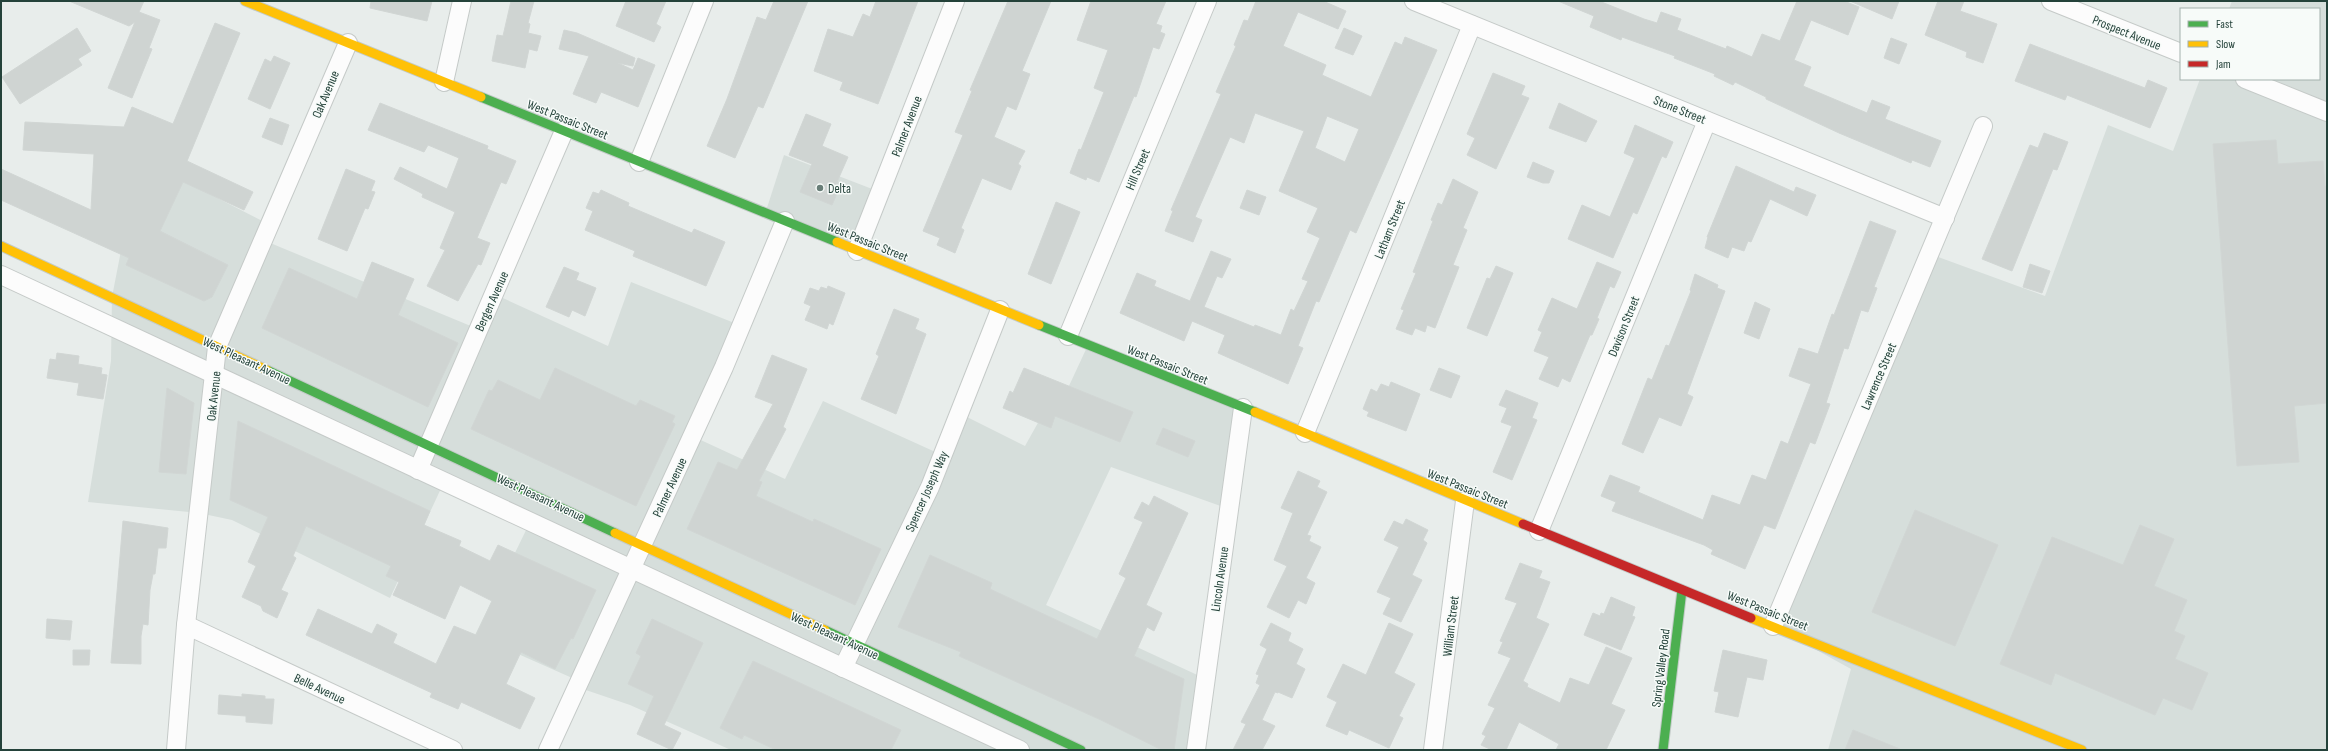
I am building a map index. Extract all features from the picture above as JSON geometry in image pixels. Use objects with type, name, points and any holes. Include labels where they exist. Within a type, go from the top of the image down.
[{"type":"main road","name":"West Passaic Street","points":[[245,1],[1000,310],[1068,336],[1305,433],[1465,501],[1682,590],[2082,750]]},
{"type":"main road","name":"West Pleasant Avenue","points":[[1,246],[429,444],[1081,750]]},
{"type":"main road","name":"Spring Valley Road","points":[[1663,750],[1682,590]]},
{"type":"street","points":[[444,82],[462,1]]},
{"type":"street","points":[[639,162],[704,1]]},
{"type":"street","name":"Palmer Avenue","points":[[857,251],[955,1]]},
{"type":"street","name":"Hill Street","points":[[1068,336],[1207,1]]},
{"type":"street","name":"Stone Street","points":[[1414,1],[1945,218]]},
{"type":"street","name":"Prospect Avenue","points":[[2051,1],[2180,54]]},
{"type":"street","name":"Latham Street","points":[[1305,433],[1472,25]]},
{"type":"street","name":"Oak Avenue","points":[[176,750],[186,625],[215,375],[217,346],[348,43]]},
{"type":"street","points":[[2247,80],[2327,112]]},
{"type":"street","name":"Davison Street","points":[[1539,531],[1707,120]]},
{"type":"street","name":"Lawrence Street","points":[[1773,626],[1983,126]]},
{"type":"street","name":"Bergen Avenue","points":[[418,470],[564,132]]},
{"type":"street","name":"Palmer Avenue","points":[[548,750],[724,368],[785,222]]},
{"type":"street","name":"West Pleasant Avenue","points":[[1,275],[1020,750]]},
{"type":"street","name":"Spencer Joseph Way","points":[[843,668],[930,487],[1000,310]]},
{"type":"street","name":"Lincoln Avenue","points":[[1196,750],[1243,408]]},
{"type":"street","name":"William Street","points":[[1433,750],[1465,501]]},
{"type":"street","name":"Belle Avenue","points":[[186,625],[453,750]]},
{"type":"shaded area","points":[[2232,1],[2327,1],[2327,750],[1828,750],[1851,669],[1773,626],[1930,254],[2045,296],[2108,125],[2173,151],[2200,80],[2320,80],[2320,8],[2229,8]]},
{"type":"shaded area","points":[[784,155],[880,192],[857,251],[765,214]]},
{"type":"shaded area","points":[[139,158],[270,225],[263,240],[478,329],[494,294],[608,346],[631,282],[742,326],[692,436],[785,479],[823,401],[942,455],[959,413],[1025,446],[1044,412],[1055,416],[1088,345],[1243,408],[1229,509],[1111,467],[1046,605],[1206,679],[1196,750],[731,750],[630,705],[577,687],[579,681],[475,635],[530,522],[444,482],[390,598],[232,520],[199,513],[88,502],[111,361],[112,297]]},
{"type":"building","points":[[69,1],[144,1],[139,12],[160,20],[149,48],[152,49],[132,98],[108,88],[135,22],[129,26]]},
{"type":"building","points":[[371,1],[432,1],[427,21],[370,8]]},
{"type":"building","points":[[511,1],[534,1],[528,23],[530,24],[528,33],[541,36],[537,51],[529,49],[525,68],[492,61],[497,35],[503,36]]},
{"type":"building","points":[[626,1],[666,1],[656,24],[661,27],[654,42],[616,26]]},
{"type":"building","points":[[774,1],[808,1],[763,108],[758,106],[735,158],[707,146],[727,99],[757,17],[766,20]]},
{"type":"building","points":[[876,1],[918,1],[878,104],[840,90],[843,82],[814,71],[828,29],[853,37],[863,14],[870,17]]},
{"type":"building","points":[[1008,1],[1051,1],[1022,71],[1030,74],[1016,110],[1007,106],[994,137],[1025,151],[1018,164],[1021,166],[1011,190],[982,178],[961,228],[964,230],[955,253],[937,245],[940,238],[923,231],[963,135],[955,132],[972,91],[970,90]]},
{"type":"building","points":[[1091,1],[1166,1],[1156,24],[1162,26],[1160,32],[1165,34],[1159,49],[1153,47],[1136,97],[1134,96],[1099,182],[1087,177],[1086,180],[1070,173],[1079,149],[1081,150],[1104,92],[1094,88],[1108,50],[1077,40]]},
{"type":"building","points":[[1256,1],[1323,1],[1346,11],[1338,29],[1298,12],[1283,46],[1326,65],[1322,75],[1371,97],[1395,42],[1402,45],[1405,37],[1437,50],[1356,233],[1350,230],[1319,302],[1316,301],[1298,346],[1303,348],[1288,384],[1218,353],[1225,335],[1192,321],[1184,341],[1120,313],[1137,273],[1156,281],[1154,286],[1190,301],[1211,251],[1231,259],[1222,278],[1217,276],[1204,307],[1254,327],[1255,325],[1281,335],[1291,309],[1294,311],[1308,281],[1302,279],[1320,238],[1307,232],[1318,208],[1279,191],[1304,131],[1255,113],[1244,143],[1230,137],[1195,217],[1202,220],[1193,242],[1165,231],[1173,211],[1171,210],[1221,94],[1216,92],[1236,46],[1234,45],[1244,20],[1248,21]],"holes":[[[1327,116],[1359,129],[1345,162],[1315,148]]]},
{"type":"building","points":[[1558,1],[1599,1],[1657,23],[1661,12],[1681,19],[1677,30],[1726,49],[1727,46],[1752,57],[1762,34],[1780,41],[1797,1],[1844,1],[1859,7],[1848,35],[1811,20],[1794,60],[1811,67],[1803,86],[1867,113],[1872,100],[1890,107],[1885,119],[1941,141],[1930,167],[1912,160],[1911,163],[1839,133],[1766,99],[1766,97],[1735,82],[1733,85],[1714,76],[1715,74],[1674,58],[1675,56],[1622,37],[1621,40],[1590,27],[1594,16]]},
{"type":"building","points":[[1850,1],[1899,1],[1892,19]]},
{"type":"building","points":[[1938,1],[1964,1],[1960,11],[1997,24],[1983,63],[1966,57],[1967,52],[1925,35]]},
{"type":"building","points":[[215,23],[240,33],[187,161],[253,192],[244,210],[183,182],[160,231],[228,265],[212,297],[204,301],[126,265],[129,258],[1,200],[1,169],[91,210],[94,154],[23,150],[25,122],[124,127],[132,107],[173,124]]},
{"type":"building","points":[[77,28],[91,51],[78,59],[82,65],[20,104],[2,77]]},
{"type":"building","points":[[1344,28],[1362,36],[1353,55],[1335,48]]},
{"type":"building","points":[[564,30],[577,33],[635,58],[633,66],[618,63],[633,70],[638,58],[655,65],[638,107],[601,92],[596,103],[573,94],[589,56],[559,49]]},
{"type":"building","points":[[1891,38],[1907,44],[1899,64],[1884,58]]},
{"type":"building","points":[[2030,44],[2145,88],[2148,80],[2167,88],[2150,128],[2067,95],[2065,100],[2015,81]]},
{"type":"building","points":[[274,56],[290,63],[270,109],[248,99],[265,59],[271,62]]},
{"type":"building","points":[[1493,73],[1525,86],[1521,95],[1529,98],[1496,169],[1467,155],[1475,138],[1467,134]]},
{"type":"building","points":[[380,103],[488,146],[487,149],[516,161],[506,184],[501,182],[477,238],[490,243],[481,265],[478,264],[458,301],[427,286],[445,250],[440,248],[455,212],[422,197],[423,194],[394,179],[400,167],[447,189],[459,158],[428,145],[424,152],[368,130]]},
{"type":"building","points":[[1559,103],[1597,121],[1586,142],[1549,128]]},
{"type":"building","points":[[806,114],[831,124],[822,146],[848,157],[837,182],[841,184],[832,205],[800,192],[812,164],[789,155]]},
{"type":"building","points":[[270,118],[289,125],[282,145],[262,137]]},
{"type":"building","points":[[1635,125],[1673,142],[1666,158],[1662,156],[1637,214],[1633,212],[1613,258],[1568,239],[1582,205],[1610,217],[1635,158],[1624,153]]},
{"type":"building","points":[[2044,133],[2068,142],[2057,170],[2053,169],[2012,271],[1982,259],[2030,145],[2038,148]]},
{"type":"building","points":[[2276,140],[2278,164],[2323,161],[2325,186],[2327,186],[2327,403],[2294,406],[2299,462],[2237,466],[2213,144]]},
{"type":"building","points":[[1533,162],[1554,171],[1549,183],[1543,183],[1527,177]]},
{"type":"building","points":[[1736,166],[1794,192],[1796,187],[1816,195],[1807,216],[1770,199],[1751,242],[1748,241],[1744,251],[1732,247],[1728,258],[1705,248],[1707,237]]},
{"type":"building","points":[[346,169],[375,181],[371,191],[375,192],[368,209],[365,208],[347,251],[318,239]]},
{"type":"building","points":[[1453,179],[1478,192],[1463,228],[1467,230],[1453,265],[1459,267],[1435,328],[1427,325],[1425,332],[1415,328],[1412,335],[1396,329],[1404,310],[1401,309],[1416,273],[1413,272],[1433,221],[1431,220],[1438,203],[1442,205]]},
{"type":"building","points":[[601,190],[629,203],[628,206],[692,233],[694,229],[725,242],[706,286],[633,256],[635,251],[585,230],[593,211],[586,208],[593,192],[599,194]]},
{"type":"building","points":[[1247,190],[1266,197],[1259,215],[1240,208]]},
{"type":"building","points":[[1056,202],[1080,212],[1051,284],[1028,274]]},
{"type":"building","points":[[1870,221],[1896,231],[1874,287],[1877,288],[1868,312],[1861,310],[1848,349],[1844,348],[1826,403],[1830,404],[1815,444],[1810,442],[1775,529],[1764,525],[1745,569],[1711,554],[1713,550],[1704,545],[1612,511],[1616,502],[1601,496],[1610,475],[1640,487],[1638,492],[1703,520],[1712,495],[1740,505],[1752,475],[1766,480],[1781,441],[1788,444],[1811,384],[1789,376],[1799,348],[1818,354],[1832,314],[1834,315]]},
{"type":"building","points":[[372,262],[414,279],[398,315],[458,343],[428,407],[262,328],[289,268],[357,299]]},
{"type":"building","points":[[1597,262],[1621,272],[1614,288],[1610,286],[1597,318],[1599,319],[1592,335],[1590,335],[1570,382],[1562,378],[1558,387],[1539,379],[1549,357],[1534,351],[1542,332],[1538,330],[1552,298],[1577,309]]},
{"type":"building","points":[[2030,264],[2050,271],[2042,293],[2023,287]]},
{"type":"building","points":[[1496,266],[1513,273],[1487,336],[1467,328],[1487,278],[1490,279]]},
{"type":"building","points":[[564,267],[579,273],[576,280],[596,288],[585,316],[572,310],[569,317],[546,307]]},
{"type":"building","points":[[1695,274],[1718,285],[1717,288],[1725,291],[1687,394],[1693,397],[1681,426],[1659,417],[1643,453],[1622,444],[1648,378],[1652,380],[1666,345],[1669,346],[1691,291],[1690,290]]},
{"type":"building","points":[[828,286],[845,293],[833,325],[829,323],[827,329],[805,320],[811,306],[804,303],[810,288],[819,291],[821,287],[827,289]]},
{"type":"building","points":[[1755,302],[1770,309],[1759,339],[1744,333]]},
{"type":"building","points":[[894,309],[919,319],[915,329],[926,334],[896,414],[861,399],[879,356],[876,354]]},
{"type":"building","points":[[57,353],[79,356],[78,364],[102,368],[101,374],[107,375],[103,399],[77,395],[79,383],[47,378],[50,359],[56,360]]},
{"type":"building","points":[[772,355],[807,369],[783,427],[786,429],[759,481],[762,482],[756,496],[813,522],[814,519],[881,549],[855,605],[687,529],[718,462],[737,470],[773,404],[755,397]]},
{"type":"building","points":[[555,368],[636,406],[640,400],[675,416],[672,422],[675,424],[636,506],[471,429],[489,390],[492,391],[498,380],[540,400]]},
{"type":"building","points":[[1024,368],[1133,412],[1120,442],[1055,416],[1051,428],[1003,408],[1010,391],[1013,393]]},
{"type":"building","points":[[1439,368],[1460,376],[1451,398],[1430,390]]},
{"type":"building","points":[[1391,382],[1420,394],[1406,431],[1367,416],[1369,412],[1363,409],[1371,389],[1377,392],[1381,384],[1389,387]]},
{"type":"building","points":[[167,388],[194,403],[186,474],[159,472]]},
{"type":"building","points":[[1506,390],[1538,403],[1532,418],[1537,420],[1512,480],[1493,472],[1512,426],[1501,422],[1507,408],[1499,405]]},
{"type":"building","points":[[238,421],[430,511],[424,525],[461,541],[459,546],[490,561],[498,545],[596,590],[573,639],[571,638],[555,669],[521,652],[506,684],[535,698],[520,729],[461,702],[458,709],[430,697],[432,693],[306,635],[318,609],[372,634],[377,624],[397,634],[393,643],[436,664],[454,626],[476,635],[492,601],[460,585],[445,619],[393,595],[399,582],[386,576],[391,566],[306,526],[293,556],[296,558],[281,590],[288,593],[277,618],[263,611],[261,606],[242,597],[256,566],[248,562],[268,517],[230,500]]},
{"type":"building","points":[[1163,428],[1195,441],[1188,457],[1156,444]]},
{"type":"building","points":[[1298,471],[1320,481],[1317,487],[1327,492],[1307,535],[1311,536],[1309,541],[1321,547],[1306,578],[1315,583],[1306,604],[1298,600],[1289,618],[1267,607],[1287,566],[1274,560],[1293,513],[1281,508]]},
{"type":"building","points":[[1154,496],[1188,513],[1146,605],[1162,613],[1154,631],[1147,627],[1134,656],[1184,679],[1174,750],[1162,750],[1101,720],[959,656],[961,652],[898,627],[930,555],[992,583],[990,589],[1097,639],[1126,578],[1119,574],[1143,522],[1134,518],[1142,502],[1149,506]]},
{"type":"building","points":[[1915,510],[1998,545],[1955,646],[1872,612]]},
{"type":"building","points":[[1406,519],[1428,530],[1423,540],[1427,543],[1412,575],[1422,580],[1401,622],[1383,614],[1391,598],[1377,592],[1399,547],[1384,540],[1394,521],[1403,525]]},
{"type":"building","points":[[123,521],[168,528],[166,548],[158,548],[155,574],[153,574],[150,590],[148,625],[143,624],[141,636],[141,664],[111,663]]},
{"type":"building","points":[[2140,525],[2174,539],[2154,586],[2187,600],[2174,631],[2185,636],[2175,659],[2208,673],[2192,710],[2163,698],[2155,715],[2055,673],[2051,685],[2000,664],[2052,537],[2123,565]]},
{"type":"building","points":[[1520,563],[1542,571],[1539,578],[1550,582],[1536,618],[1549,624],[1523,681],[1528,684],[1527,687],[1560,703],[1570,678],[1589,685],[1606,647],[1632,658],[1611,704],[1625,710],[1606,750],[1556,750],[1559,744],[1519,722],[1506,750],[1492,750],[1481,745],[1486,736],[1482,734],[1495,708],[1488,705],[1511,658],[1498,653],[1503,642],[1500,641],[1517,603],[1505,599]]},
{"type":"building","points":[[1611,597],[1635,607],[1632,616],[1635,617],[1621,650],[1584,635],[1593,613],[1600,616],[1601,613],[1604,614]]},
{"type":"building","points":[[47,619],[72,621],[70,640],[46,638]]},
{"type":"building","points":[[652,619],[703,643],[664,725],[681,733],[672,750],[637,734],[654,696],[628,684],[641,656],[636,653]]},
{"type":"building","points":[[1271,623],[1291,633],[1288,641],[1303,649],[1296,664],[1305,669],[1292,698],[1275,692],[1262,720],[1275,726],[1262,750],[1233,750],[1246,724],[1241,722],[1260,685],[1256,683],[1259,675],[1256,674],[1267,649],[1260,645]]},
{"type":"building","points":[[1389,623],[1413,634],[1394,673],[1415,684],[1399,716],[1403,718],[1389,748],[1349,730],[1347,735],[1326,726],[1337,702],[1327,697],[1343,664],[1366,675]]},
{"type":"building","points":[[73,650],[90,650],[89,665],[73,665]]},
{"type":"building","points":[[1723,650],[1767,660],[1763,680],[1747,677],[1738,717],[1715,712],[1719,692],[1714,691]]},
{"type":"building","points":[[753,661],[901,730],[891,750],[776,750],[744,735],[742,739],[720,728]]},
{"type":"building","points":[[242,694],[265,696],[265,699],[274,699],[272,724],[246,722],[246,716],[218,714],[219,695],[242,697]]},
{"type":"building","points":[[1853,730],[1900,749],[1900,750],[1845,750]]},
{"type":"traffic: fast","points":[[481,97],[837,242]]},
{"type":"traffic: fast","points":[[1039,325],[1255,412]]},
{"type":"traffic: fast","points":[[267,370],[615,533]]},
{"type":"traffic: fast","points":[[1663,750],[1682,590]]},
{"type":"traffic: fast","points":[[825,630],[1081,750]]},
{"type":"traffic: slow","points":[[245,1],[481,97]]},
{"type":"traffic: slow","points":[[837,242],[1039,325]]},
{"type":"traffic: slow","points":[[1,246],[267,370]]},
{"type":"traffic: slow","points":[[1255,412],[1523,524]]},
{"type":"traffic: slow","points":[[615,533],[825,630]]},
{"type":"traffic: slow","points":[[1751,618],[2082,750]]},
{"type":"traffic: jam","points":[[1523,524],[1751,618]]},
{"type":"place","name":"Delta","points":[[820,188]]}]
